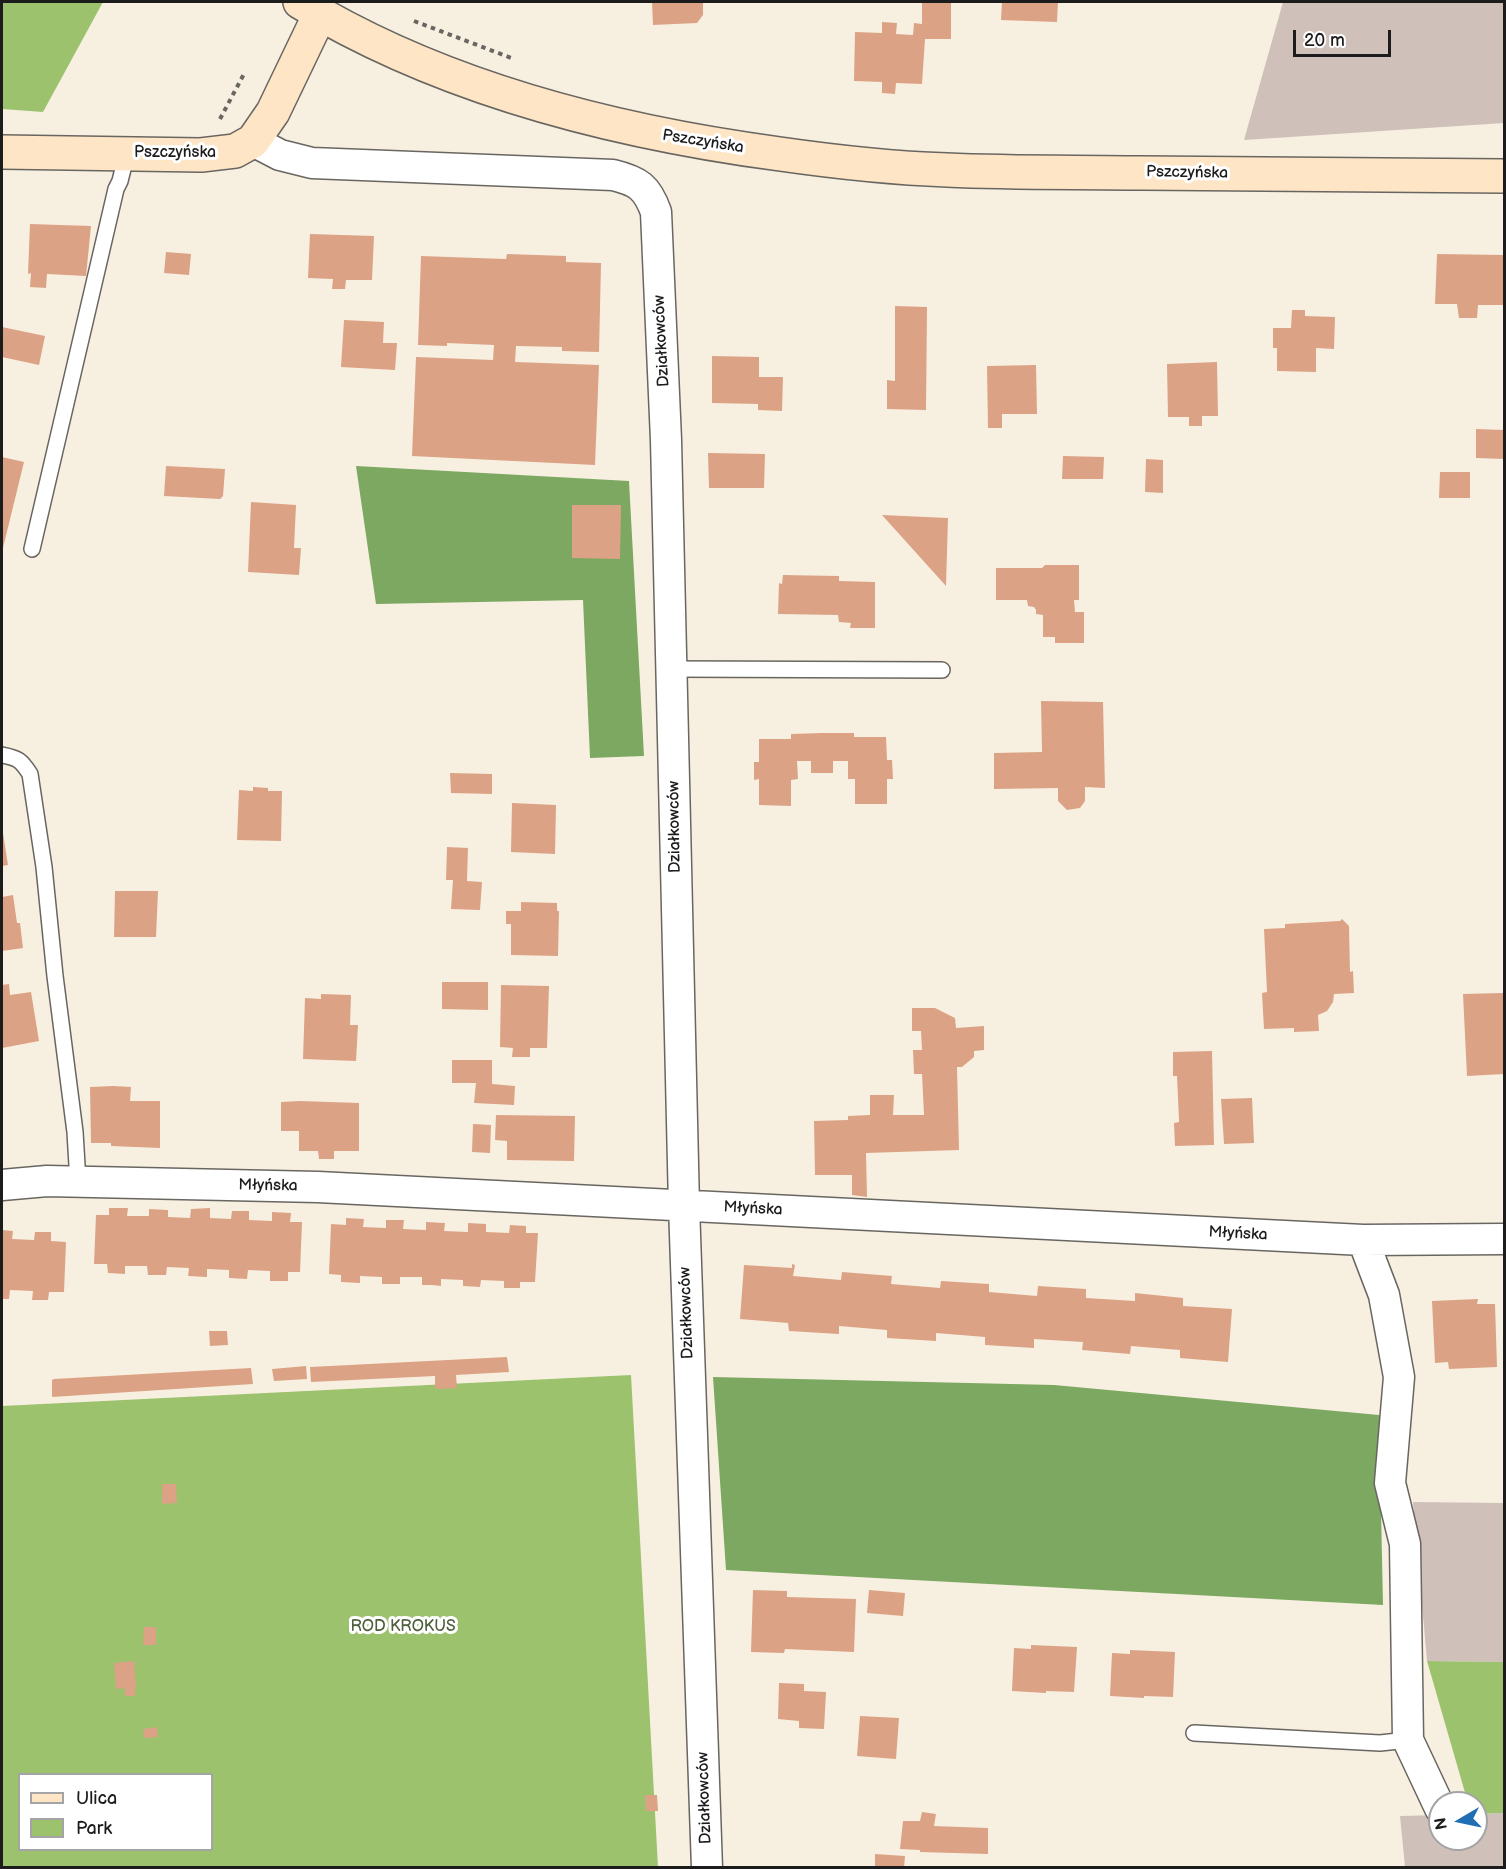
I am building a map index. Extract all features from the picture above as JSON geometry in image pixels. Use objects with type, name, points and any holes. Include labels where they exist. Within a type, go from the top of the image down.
[{"type":"main road","name":"Pszczyńska","points":[[2,152],[201,156],[235,151],[253,141],[273,112],[310,8],[400,53],[470,81],[540,105],[622,128],[680,140],[770,153],[846,163],[947,170],[1504,176]]},
{"type":"street","name":"Działkowców","points":[[253,141],[280,155],[312,163],[613,175],[630,179],[643,187],[656,212],[666,440],[684,1206],[707,1868]]},
{"type":"street","name":"Młyńska","points":[[2,1185],[47,1181],[318,1187],[1363,1240],[1504,1239]]},
{"type":"street","points":[[1363,1240],[1384,1295],[1399,1377],[1390,1483],[1405,1544],[1408,1740],[1432,1791]]},
{"type":"lane","points":[[32,549],[116,189],[127,153]]},
{"type":"lane","points":[[672,669],[942,670]]},
{"type":"lane","points":[[2,755],[16,758],[24,764],[30,774],[44,867],[75,1132],[78,1182]]},
{"type":"lane","points":[[1194,1733],[1380,1743],[1408,1740]]},
{"type":"path","points":[[408,18],[516,59]]},
{"type":"shaded area","points":[[1283,2],[1504,2],[1504,123],[1244,140]]},
{"type":"shaded area","points":[[1413,1502],[1504,1503],[1504,1662],[1427,1661]]},
{"type":"shaded area","points":[[1504,1813],[1504,1867],[1405,1867],[1400,1816],[1428,1815],[1428,1851],[1488,1851],[1488,1814]]},
{"type":"green space","points":[[2,2],[103,2],[43,112],[2,109]]},
{"type":"green space","points":[[356,466],[629,481],[644,756],[590,758],[583,600],[376,604]]},
{"type":"green space","name":"ROD KROKUS","points":[[631,1375],[658,1867],[2,1868],[2,1406]]},
{"type":"green space","points":[[713,1377],[1054,1385],[1379,1415],[1383,1605],[726,1570]]},
{"type":"green space","points":[[1427,1661],[1504,1662],[1504,1813],[1488,1814],[1488,1791],[1465,1791]]},
{"type":"building","points":[[652,2],[703,2],[703,15],[697,23],[653,25]]},
{"type":"building","points":[[922,2],[951,2],[951,39],[925,39],[922,84],[896,83],[895,94],[882,93],[882,82],[854,81],[855,32],[882,33],[882,22],[897,23],[896,34],[913,35],[914,23],[922,24]]},
{"type":"building","points":[[1002,2],[1058,2],[1057,22],[1001,20]]},
{"type":"building","points":[[30,224],[91,226],[86,276],[47,274],[46,288],[30,287],[31,273],[28,274]]},
{"type":"building","points":[[310,234],[374,236],[372,280],[346,280],[345,289],[332,289],[333,279],[308,278]]},
{"type":"building","points":[[166,252],[191,254],[189,275],[164,273]]},
{"type":"building","points":[[507,254],[566,256],[566,262],[601,263],[599,352],[562,351],[562,347],[516,346],[515,362],[599,365],[595,465],[412,456],[416,357],[493,360],[494,345],[447,343],[447,346],[418,345],[421,256],[506,259]]},
{"type":"building","points":[[1437,254],[1504,255],[1504,305],[1478,305],[1477,318],[1459,318],[1457,304],[1435,304]]},
{"type":"building","points":[[895,306],[927,307],[926,410],[887,409],[887,380],[895,381]]},
{"type":"building","points":[[1292,310],[1305,310],[1305,316],[1335,317],[1334,349],[1316,348],[1316,372],[1277,371],[1277,348],[1273,348],[1273,328],[1291,328]]},
{"type":"building","points":[[344,320],[384,322],[383,343],[397,343],[395,370],[341,367]]},
{"type":"building","points":[[2,327],[45,336],[39,365],[2,357]]},
{"type":"building","points":[[712,356],[759,357],[759,377],[783,377],[782,411],[758,410],[758,404],[712,403]]},
{"type":"building","points":[[1217,362],[1218,416],[1202,416],[1202,426],[1189,426],[1189,417],[1168,417],[1167,364]]},
{"type":"building","points":[[1036,365],[1037,414],[1002,414],[1002,428],[988,428],[987,366]]},
{"type":"building","points":[[1476,429],[1504,430],[1504,459],[1476,458]]},
{"type":"building","points":[[708,453],[765,454],[764,488],[709,488]]},
{"type":"building","points":[[1063,456],[1104,457],[1103,479],[1062,479]]},
{"type":"building","points":[[2,457],[24,462],[2,552]]},
{"type":"building","points":[[1146,459],[1163,460],[1163,493],[1145,492]]},
{"type":"building","points":[[166,466],[225,469],[223,496],[220,499],[164,496]]},
{"type":"building","points":[[1440,472],[1470,472],[1470,498],[1439,498]]},
{"type":"building","points":[[251,502],[296,505],[294,548],[301,548],[299,575],[248,572]]},
{"type":"building","points":[[572,505],[621,505],[620,559],[572,558]]},
{"type":"building","points":[[882,515],[948,518],[946,586]]},
{"type":"building","points":[[1045,565],[1079,565],[1079,600],[1074,600],[1075,612],[1084,612],[1084,643],[1055,643],[1055,637],[1043,637],[1043,615],[1036,614],[1034,607],[1028,606],[1027,600],[996,600],[996,568],[1042,568]]},
{"type":"building","points":[[783,575],[839,576],[839,581],[875,582],[875,628],[850,628],[851,623],[839,622],[838,615],[778,614],[779,583],[782,584]]},
{"type":"building","points":[[1041,701],[1103,702],[1105,788],[1085,787],[1085,801],[1080,808],[1067,810],[1058,801],[1058,788],[994,789],[994,753],[1042,752]]},
{"type":"building","points":[[854,733],[854,737],[886,737],[887,760],[892,760],[893,779],[887,779],[887,804],[855,804],[855,779],[848,779],[848,761],[833,761],[833,773],[811,773],[811,761],[797,761],[798,779],[791,780],[791,806],[759,805],[759,779],[754,780],[754,762],[759,762],[759,739],[791,739],[791,734]]},
{"type":"building","points":[[450,773],[492,774],[492,794],[451,793]]},
{"type":"building","points":[[253,787],[268,788],[268,791],[282,791],[281,841],[237,840],[239,790],[253,791]]},
{"type":"building","points":[[512,803],[556,805],[555,854],[511,852]]},
{"type":"building","points":[[2,833],[8,865],[2,866]]},
{"type":"building","points":[[447,847],[468,848],[467,881],[482,882],[480,910],[451,909],[453,880],[446,880]]},
{"type":"building","points":[[115,891],[158,891],[156,937],[114,937]]},
{"type":"building","points":[[13,895],[23,948],[2,951],[2,897]]},
{"type":"building","points":[[521,902],[557,903],[557,911],[559,911],[558,956],[511,955],[511,924],[506,924],[506,911],[521,911]]},
{"type":"building","points":[[1342,919],[1349,926],[1350,972],[1353,971],[1354,993],[1334,994],[1333,1002],[1327,1011],[1318,1015],[1319,1031],[1294,1032],[1294,1028],[1264,1029],[1262,993],[1267,992],[1264,929],[1285,928],[1285,924],[1340,921]]},
{"type":"building","points":[[442,982],[488,982],[488,1010],[442,1009]]},
{"type":"building","points":[[9,984],[10,995],[31,992],[39,1041],[2,1048],[2,985]]},
{"type":"building","points":[[501,985],[549,986],[547,1048],[530,1048],[530,1057],[512,1057],[513,1048],[500,1047]]},
{"type":"building","points":[[1504,993],[1504,1074],[1467,1076],[1463,994]]},
{"type":"building","points":[[321,994],[351,995],[350,1025],[358,1025],[356,1061],[303,1059],[305,998],[321,999]]},
{"type":"building","points":[[912,1008],[935,1008],[955,1018],[956,1028],[984,1026],[984,1050],[974,1051],[974,1057],[962,1067],[957,1067],[959,1150],[866,1153],[867,1197],[852,1195],[852,1175],[815,1175],[814,1121],[848,1120],[848,1116],[870,1115],[870,1095],[894,1095],[893,1115],[924,1115],[922,1074],[914,1074],[913,1050],[922,1050],[921,1031],[912,1031]]},
{"type":"building","points":[[1212,1051],[1214,1145],[1175,1146],[1174,1123],[1179,1120],[1177,1076],[1173,1076],[1173,1052]]},
{"type":"building","points":[[452,1060],[492,1060],[492,1084],[515,1086],[514,1105],[474,1103],[476,1083],[452,1083]]},
{"type":"building","points":[[90,1087],[131,1087],[130,1101],[160,1101],[160,1148],[91,1143]]},
{"type":"building","points":[[1252,1098],[1254,1143],[1224,1144],[1221,1099]]},
{"type":"building","points":[[281,1102],[359,1103],[359,1151],[334,1151],[334,1159],[319,1159],[318,1151],[299,1151],[299,1131],[281,1131]]},
{"type":"building","points":[[496,1115],[575,1116],[574,1161],[507,1160],[507,1141],[495,1140]]},
{"type":"building","points":[[473,1124],[491,1125],[490,1153],[472,1152]]},
{"type":"building","points":[[109,1208],[128,1208],[127,1216],[149,1216],[149,1209],[168,1210],[168,1217],[190,1218],[191,1209],[210,1208],[210,1218],[231,1219],[232,1211],[249,1211],[249,1220],[272,1221],[272,1212],[291,1213],[290,1222],[302,1222],[300,1272],[288,1272],[288,1281],[270,1281],[270,1271],[248,1270],[247,1279],[229,1278],[229,1270],[207,1269],[207,1277],[188,1276],[189,1268],[167,1267],[166,1275],[148,1275],[147,1266],[125,1266],[125,1274],[108,1273],[107,1264],[94,1264],[96,1215],[109,1215]]},
{"type":"building","points":[[346,1218],[364,1219],[363,1227],[386,1228],[386,1220],[404,1220],[403,1229],[426,1230],[426,1222],[445,1223],[444,1231],[468,1232],[468,1223],[486,1224],[486,1232],[509,1233],[510,1225],[526,1226],[526,1233],[538,1233],[535,1282],[520,1282],[520,1288],[504,1288],[504,1281],[481,1280],[480,1287],[463,1286],[463,1280],[441,1279],[441,1286],[422,1285],[422,1277],[400,1277],[400,1284],[382,1284],[382,1277],[360,1276],[360,1283],[341,1282],[341,1275],[329,1274],[331,1224],[346,1225]]},
{"type":"building","points":[[2,1230],[13,1231],[12,1239],[34,1240],[35,1232],[51,1232],[51,1241],[66,1242],[64,1292],[49,1292],[48,1300],[32,1300],[33,1291],[10,1290],[9,1299],[2,1299]]},
{"type":"building","points":[[792,1264],[795,1265],[793,1276],[841,1280],[842,1272],[892,1276],[891,1284],[940,1288],[941,1281],[989,1284],[989,1292],[1037,1296],[1038,1286],[1086,1289],[1086,1298],[1135,1301],[1135,1293],[1183,1298],[1183,1306],[1232,1309],[1228,1362],[1180,1358],[1180,1350],[1131,1346],[1130,1354],[1082,1350],[1083,1342],[1034,1339],[1034,1348],[985,1345],[985,1337],[936,1333],[936,1341],[887,1338],[887,1330],[839,1326],[839,1334],[789,1331],[788,1323],[740,1319],[744,1265],[792,1268]]},
{"type":"building","points":[[1478,1299],[1477,1304],[1495,1304],[1497,1367],[1449,1369],[1448,1362],[1435,1363],[1432,1301]]},
{"type":"building","points":[[209,1331],[227,1331],[228,1345],[210,1346]]},
{"type":"building","points":[[507,1357],[509,1372],[456,1375],[457,1388],[435,1389],[435,1376],[311,1382],[310,1367]]},
{"type":"building","points":[[306,1366],[307,1379],[274,1381],[272,1369]]},
{"type":"building","points":[[251,1368],[253,1384],[52,1397],[52,1380],[54,1379]]},
{"type":"building","points":[[162,1484],[176,1484],[177,1503],[162,1504]]},
{"type":"building","points":[[753,1590],[787,1591],[787,1597],[856,1599],[854,1652],[785,1649],[784,1653],[751,1652]]},
{"type":"building","points":[[869,1590],[905,1593],[903,1616],[867,1613]]},
{"type":"building","points":[[144,1627],[156,1627],[156,1645],[143,1645]]},
{"type":"building","points":[[1031,1645],[1077,1647],[1074,1692],[1012,1691],[1014,1648],[1031,1649]]},
{"type":"building","points":[[1130,1650],[1175,1652],[1173,1697],[1110,1696],[1112,1653],[1130,1654]]},
{"type":"building","points":[[134,1661],[135,1696],[125,1696],[125,1688],[116,1689],[114,1663]]},
{"type":"building","points":[[779,1683],[804,1684],[804,1691],[826,1692],[824,1729],[799,1728],[799,1721],[778,1719]]},
{"type":"building","points":[[860,1716],[899,1718],[896,1759],[857,1756]]},
{"type":"building","points":[[157,1727],[158,1737],[144,1738],[143,1729]]},
{"type":"building","points":[[645,1795],[657,1795],[658,1811],[646,1811]]},
{"type":"building","points":[[922,1812],[936,1814],[934,1826],[988,1828],[988,1854],[920,1852],[920,1850],[900,1849],[903,1821],[920,1821]]},
{"type":"building","points":[[875,1854],[905,1856],[904,1868],[875,1868]]}]
